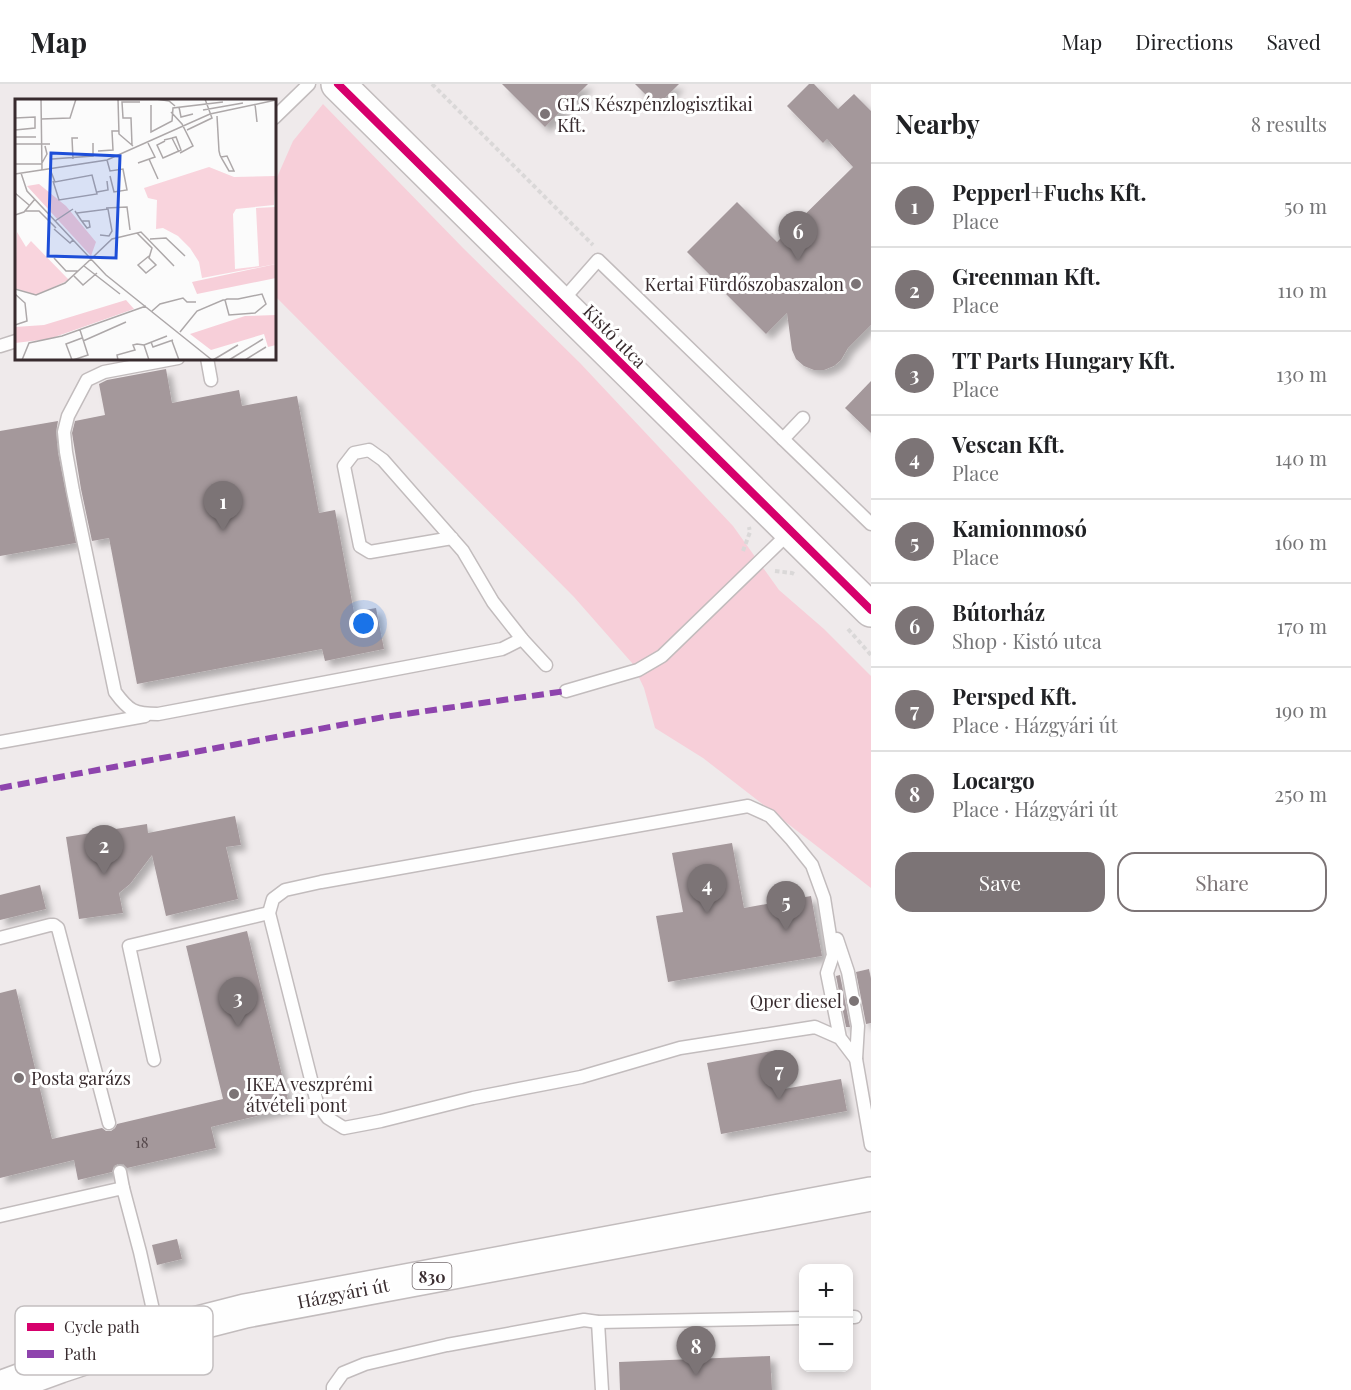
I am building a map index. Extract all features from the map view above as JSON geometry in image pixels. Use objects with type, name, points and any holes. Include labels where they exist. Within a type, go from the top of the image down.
[{"type":"main road","name":"Kistó utca","points":[[338,84],[871,610]]},
{"type":"main road","name":"Házgyári út","points":[[213,1319],[245,1311],[871,1194]]},
{"type":"main road","name":"Házgyári út","points":[[0,1388],[35,1375]]},
{"type":"lane","points":[[276,116],[309,84]]},
{"type":"lane","points":[[560,303],[598,260],[871,525]]},
{"type":"lane","points":[[0,346],[15,340]]},
{"type":"lane","points":[[158,714],[140,714],[124,706],[114,692],[71,482],[64,432],[68,416],[87,380],[104,372],[167,360]]},
{"type":"lane","points":[[207,360],[211,380]]},
{"type":"lane","points":[[783,439],[803,418]]},
{"type":"lane","points":[[452,538],[370,552],[360,546],[344,466],[354,453],[369,450],[382,460],[452,538],[463,551],[493,602],[546,665]]},
{"type":"lane","points":[[566,691],[638,670],[662,656],[791,531]]},
{"type":"lane","points":[[0,742],[502,649],[522,639]]},
{"type":"lane","points":[[840,1038],[815,1027],[680,1048],[581,1077],[473,1098],[344,1128],[328,1119],[317,1103],[269,913],[273,899],[285,890],[748,806],[770,816],[792,840],[812,865],[824,898],[848,972],[858,1026],[856,1059],[871,1145]]},
{"type":"lane","points":[[824,898],[833,955],[827,973],[840,1038],[856,1059]]},
{"type":"lane","points":[[154,1060],[129,946],[269,913]]},
{"type":"lane","points":[[0,938],[50,925],[58,928],[109,1123]]},
{"type":"lane","points":[[120,1172],[153,1306]]},
{"type":"lane","points":[[0,1216],[123,1188]]},
{"type":"lane","points":[[333,1390],[343,1374],[366,1364],[470,1341],[584,1320],[598,1322],[799,1318]]},
{"type":"lane","points":[[598,1322],[602,1390]]},
{"type":"path","points":[[432,84],[597,249],[598,260]]},
{"type":"path","points":[[744,550],[739,555],[764,578],[777,570],[792,573],[800,581]]},
{"type":"path","points":[[841,621],[871,655]]},
{"type":"shaded area","points":[[0,84],[871,84],[871,1390],[0,1390]]},
{"type":"shaded area","points":[[323,104],[463,248],[580,363],[733,526],[779,590],[824,629],[871,676],[871,888],[703,758],[655,728],[644,688],[632,663],[574,597],[276,297],[276,180],[293,141]]},
{"type":"building","name":"GLS Készpénzlogisztikai Kft.","points":[[502,84],[588,84],[545,127]]},
{"type":"building","points":[[635,84],[679,84],[657,106]]},
{"type":"building","points":[[809,84],[814,84],[838,109],[854,94],[871,111],[871,325],[848,348],[841,360],[824,370],[814,370],[804,366],[796,359],[792,350],[787,313],[766,334],[687,252],[737,202],[777,242],[853,167],[827,139],[823,143],[787,106]]},
{"type":"building","points":[[166,369],[172,403],[239,390],[242,406],[297,396],[319,513],[335,510],[354,612],[376,608],[384,649],[325,661],[322,649],[137,684],[109,538],[92,541],[72,433],[75,421],[105,415],[99,384],[107,380]]},
{"type":"building","points":[[871,381],[871,433],[845,408]]},
{"type":"building","points":[[58,421],[56,432],[58,453],[76,543],[0,556],[0,431]]},
{"type":"building","points":[[235,816],[241,845],[226,847],[238,899],[166,916],[152,855],[130,884],[119,893],[123,913],[79,919],[66,837],[147,824],[148,833]]},
{"type":"building","points":[[732,843],[744,908],[811,896],[822,956],[668,982],[656,916],[683,912],[672,853]]},
{"type":"building","points":[[40,885],[46,909],[0,920],[0,895]]},
{"type":"building","points":[[247,931],[290,1108],[211,1127],[216,1148],[127,1168],[123,1164],[118,1164],[114,1166],[112,1172],[78,1180],[74,1160],[0,1178],[0,993],[16,989],[52,1139],[102,1128],[111,1131],[117,1124],[223,1099],[186,946]]},
{"type":"building","points":[[869,969],[871,1023],[866,1024],[856,972]]},
{"type":"building","points":[[840,975],[850,1027],[846,1027],[836,976]]},
{"type":"building","points":[[777,1050],[784,1089],[841,1079],[847,1111],[721,1134],[707,1063]]},
{"type":"building","points":[[177,1239],[182,1259],[157,1265],[152,1245]]},
{"type":"building","points":[[770,1356],[772,1390],[620,1390],[619,1362]]},
{"type":"marked path","points":[[0,788],[384,717],[566,691]]},
{"type":"cycle path","points":[[338,84],[871,610]]},
{"type":"place","name":"GLS Készpénzlogisztikai Kft.","points":[[545,114]]},
{"type":"place","name":"Bútorház","points":[[798,261]]},
{"type":"place","name":"Kertai Fürdőszobaszalon","points":[[856,284]]},
{"type":"place","name":"Pepperl+Fuchs Kft.","points":[[223,531]]},
{"type":"place","name":"Greenman Kft.","points":[[104,875]]},
{"type":"place","name":"Vescan Kft.","points":[[707,914]]},
{"type":"place","name":"Kamionmosó","points":[[786,931]]},
{"type":"place","name":"Qper diesel","points":[[854,1001]]},
{"type":"place","name":"TT Parts Hungary Kft.","points":[[238,1027]]},
{"type":"place","name":"Posta garázs","points":[[19,1078]]},
{"type":"place","name":"IKEA veszprémi átvételi pont","points":[[234,1094]]},
{"type":"place","name":"Persped Kft.","points":[[779,1100]]},
{"type":"place","name":"Locargo","points":[[696,1376]]}]
